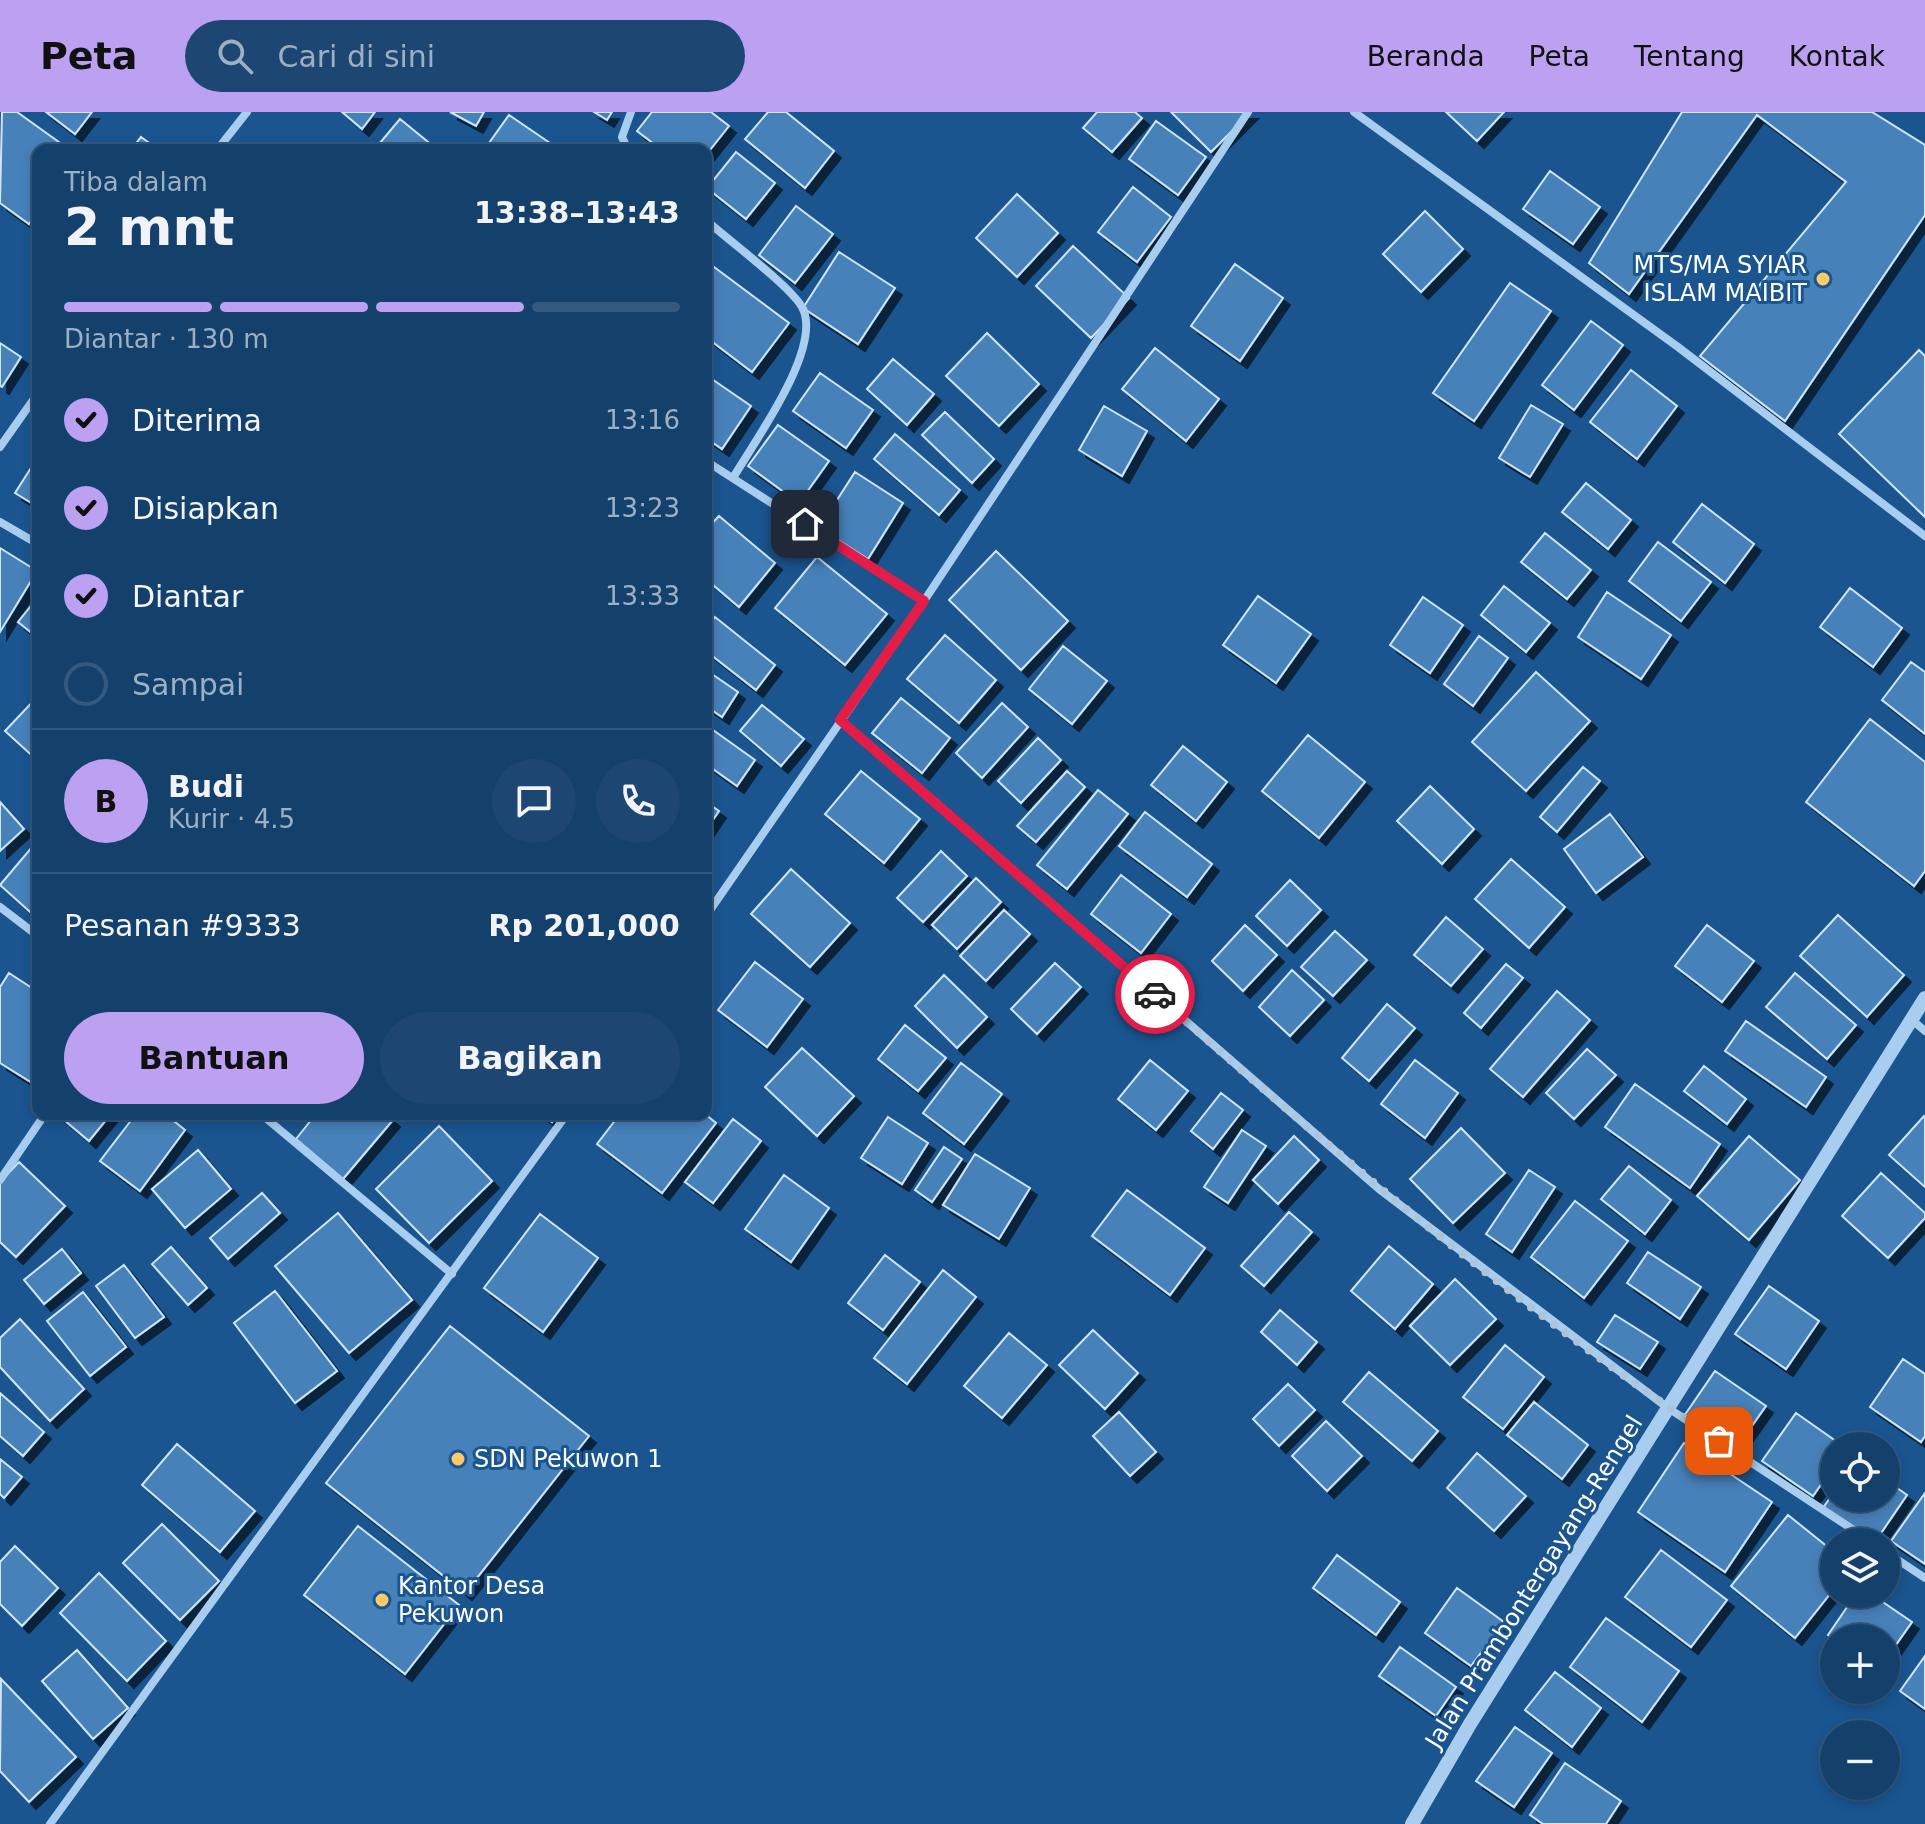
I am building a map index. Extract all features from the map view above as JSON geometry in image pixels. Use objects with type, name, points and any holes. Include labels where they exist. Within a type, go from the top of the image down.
[{"type":"street","points":[[222,144],[247,112]]},
{"type":"street","points":[[625,144],[622,137],[631,112]]},
{"type":"street","points":[[712,907],[924,601],[1248,112]]},
{"type":"street","points":[[1354,112],[1678,347],[1925,536]]},
{"type":"street","points":[[712,225],[789,292],[802,308],[808,325],[807,341],[792,375],[733,478]]},
{"type":"street","points":[[0,447],[32,402]]},
{"type":"street","points":[[712,465],[924,601]]},
{"type":"street","points":[[0,522],[32,541]]},
{"type":"street","points":[[840,720],[1379,1189],[1668,1408],[1851,1528]]},
{"type":"street","points":[[0,907],[32,931]]},
{"type":"street","name":"Jalan Prambontergayang-Rengel","points":[[1412,1824],[1925,998]]},
{"type":"street","points":[[1911,1019],[1925,1031]]},
{"type":"street","points":[[0,1180],[41,1120]]},
{"type":"street","points":[[268,1120],[452,1274]]},
{"type":"street","points":[[50,1824],[563,1120]]},
{"type":"street","points":[[1900,1561],[1925,1578]]},
{"type":"building","points":[[2,112],[17,112],[62,144],[32,144],[32,220],[29,224],[0,203]]},
{"type":"building","points":[[46,112],[92,112],[75,134]]},
{"type":"building","points":[[342,112],[375,112],[362,129]]},
{"type":"building","points":[[450,112],[484,112],[476,126]]},
{"type":"building","points":[[594,112],[612,112],[607,120]]},
{"type":"building","points":[[652,112],[711,112],[729,126],[712,147],[712,144],[654,144],[637,131]]},
{"type":"building","points":[[768,112],[786,112],[834,151],[805,188],[745,139]]},
{"type":"building","points":[[1097,112],[1135,112],[1142,118],[1112,152],[1083,128]]},
{"type":"building","points":[[1171,112],[1251,112],[1211,152]]},
{"type":"building","points":[[1446,112],[1504,112],[1477,141]]},
{"type":"building","name":"MTS/MA SYIAR ISLAM MAIBIT","points":[[1682,112],[1872,112],[1925,145],[1925,215],[1785,421],[1700,356],[1846,182],[1757,115],[1629,294],[1589,263]]},
{"type":"building","points":[[509,115],[550,143],[549,144],[488,144]]},
{"type":"building","points":[[400,119],[431,144],[379,144]]},
{"type":"building","points":[[1156,121],[1206,157],[1178,195],[1129,159]]},
{"type":"building","points":[[141,137],[151,144],[136,144]]},
{"type":"building","points":[[736,152],[775,183],[746,219],[712,192],[712,182]]},
{"type":"building","points":[[1550,171],[1600,207],[1573,244],[1523,209]]},
{"type":"building","points":[[1133,187],[1171,217],[1137,262],[1098,232]]},
{"type":"building","points":[[1017,194],[1058,233],[1017,277],[976,238]]},
{"type":"building","points":[[796,206],[833,234],[795,283],[759,255]]},
{"type":"building","points":[[1425,211],[1463,249],[1421,292],[1383,254]]},
{"type":"building","points":[[1073,246],[1129,298],[1091,338],[1036,286]]},
{"type":"building","points":[[839,252],[895,288],[858,344],[803,308]]},
{"type":"building","points":[[1235,264],[1283,298],[1240,361],[1191,326]]},
{"type":"building","points":[[712,265],[789,323],[752,372],[712,342]]},
{"type":"building","points":[[1510,283],[1551,311],[1474,421],[1433,393]]},
{"type":"building","points":[[1591,321],[1623,345],[1574,410],[1542,385]]},
{"type":"building","points":[[987,333],[1039,384],[999,426],[946,376]]},
{"type":"building","points":[[0,343],[21,357],[2,387],[0,386]]},
{"type":"building","points":[[1155,348],[1219,399],[1186,441],[1122,389]]},
{"type":"building","points":[[1919,350],[1925,356],[1925,517],[1839,434]]},
{"type":"building","points":[[893,359],[934,394],[907,425],[867,389]]},
{"type":"building","points":[[1631,370],[1677,406],[1637,459],[1590,422]]},
{"type":"building","points":[[820,373],[873,410],[846,448],[793,411]]},
{"type":"building","points":[[712,379],[751,406],[722,449],[712,442]]},
{"type":"building","points":[[1531,405],[1563,424],[1530,477],[1499,458]]},
{"type":"building","points":[[1104,406],[1147,431],[1122,476],[1079,450]]},
{"type":"building","points":[[945,412],[994,459],[972,483],[922,435]]},
{"type":"building","points":[[778,425],[829,461],[799,503],[748,466]]},
{"type":"building","points":[[895,434],[960,490],[939,515],[874,459]]},
{"type":"building","points":[[32,466],[32,503],[15,493]]},
{"type":"building","points":[[855,472],[903,503],[868,559],[819,528]]},
{"type":"building","points":[[1586,483],[1631,520],[1608,549],[1562,512]]},
{"type":"building","points":[[1702,504],[1754,544],[1725,583],[1673,542]]},
{"type":"building","points":[[719,516],[775,563],[739,607],[712,584],[712,524]]},
{"type":"building","points":[[1545,533],[1591,570],[1567,599],[1521,562]]},
{"type":"building","points":[[1658,542],[1711,582],[1681,621],[1629,581]]},
{"type":"building","points":[[0,548],[32,568],[32,579],[0,632]]},
{"type":"building","points":[[996,551],[1068,621],[1021,670],[949,600]]},
{"type":"building","points":[[817,557],[887,614],[845,665],[775,608]]},
{"type":"building","points":[[1504,586],[1550,623],[1526,652],[1481,615]]},
{"type":"building","points":[[1850,588],[1902,628],[1873,667],[1820,627]]},
{"type":"building","points":[[1607,592],[1671,635],[1641,679],[1578,637]]},
{"type":"building","points":[[1258,596],[1311,634],[1276,683],[1223,645]]},
{"type":"building","points":[[1423,597],[1463,625],[1430,673],[1390,645]]},
{"type":"building","points":[[32,604],[32,633],[18,622]]},
{"type":"building","points":[[715,617],[775,665],[756,690],[712,656],[712,621]]},
{"type":"building","points":[[945,635],[996,680],[959,723],[907,679]]},
{"type":"building","points":[[1479,636],[1508,658],[1473,706],[1444,684]]},
{"type":"building","points":[[1063,646],[1107,681],[1072,724],[1029,689]]},
{"type":"building","points":[[1911,662],[1925,672],[1925,734],[1882,700]]},
{"type":"building","points":[[1536,672],[1590,721],[1526,791],[1472,742]]},
{"type":"building","points":[[712,674],[738,692],[722,717],[712,710]]},
{"type":"building","points":[[901,698],[950,738],[922,773],[872,733]]},
{"type":"building","points":[[32,702],[32,756],[5,731]]},
{"type":"building","points":[[1002,703],[1028,727],[982,778],[956,753]]},
{"type":"building","points":[[762,705],[804,739],[781,766],[740,731]]},
{"type":"building","points":[[1870,719],[1925,762],[1925,871],[1914,886],[1806,802]]},
{"type":"building","points":[[712,729],[755,760],[737,786],[712,768]]},
{"type":"building","points":[[1308,735],[1365,782],[1319,838],[1262,791]]},
{"type":"building","points":[[1038,738],[1061,760],[1021,803],[998,781]]},
{"type":"building","points":[[1183,746],[1227,782],[1196,821],[1151,785]]},
{"type":"building","points":[[1583,767],[1600,781],[1557,832],[1540,817]]},
{"type":"building","points":[[861,771],[920,819],[884,863],[825,814]]},
{"type":"building","points":[[1067,771],[1085,787],[1036,842],[1017,826]]},
{"type":"building","points":[[1430,786],[1474,829],[1442,864],[1397,821]]},
{"type":"building","points":[[1098,790],[1128,814],[1067,889],[1037,865]]},
{"type":"building","points":[[0,802],[24,829],[0,851]]},
{"type":"building","points":[[712,806],[719,811],[712,821]]},
{"type":"building","points":[[1145,812],[1212,864],[1187,897],[1119,846]]},
{"type":"building","points":[[1610,814],[1643,857],[1596,893],[1564,849]]},
{"type":"building","points":[[32,847],[32,914],[0,885]]},
{"type":"building","points":[[941,851],[967,876],[923,922],[897,898]]},
{"type":"building","points":[[1511,859],[1565,907],[1529,948],[1475,899]]},
{"type":"building","points":[[791,869],[850,923],[810,967],[751,914]]},
{"type":"building","points":[[1121,875],[1171,914],[1141,953],[1091,914]]},
{"type":"building","points":[[976,878],[1001,902],[957,949],[932,925]]},
{"type":"building","points":[[1290,880],[1321,910],[1287,946],[1256,916]]},
{"type":"building","points":[[1004,910],[1030,934],[986,981],[960,956]]},
{"type":"building","points":[[1838,915],[1904,975],[1867,1017],[1800,956]]},
{"type":"building","points":[[1446,917],[1483,949],[1451,986],[1414,955]]},
{"type":"building","points":[[1245,925],[1277,955],[1243,991],[1212,961]]},
{"type":"building","points":[[1707,925],[1754,961],[1722,1002],[1675,966]]},
{"type":"building","points":[[1335,931],[1367,960],[1333,996],[1301,967]]},
{"type":"building","points":[[755,962],[803,999],[767,1047],[718,1010]]},
{"type":"building","points":[[1055,963],[1081,987],[1037,1034],[1011,1009]]},
{"type":"building","points":[[1506,964],[1523,978],[1481,1028],[1464,1013]]},
{"type":"building","points":[[1292,970],[1324,1000],[1290,1036],[1259,1007]]},
{"type":"building","points":[[9,973],[32,988],[32,1083],[0,1063],[0,987]]},
{"type":"building","points":[[1795,973],[1856,1025],[1827,1059],[1766,1007]]},
{"type":"building","points":[[944,975],[987,1017],[957,1048],[915,1006]]},
{"type":"building","points":[[1557,991],[1590,1020],[1523,1097],[1490,1069]]},
{"type":"building","points":[[1387,1004],[1415,1028],[1369,1081],[1342,1058]]},
{"type":"building","points":[[1746,1021],[1826,1077],[1806,1107],[1725,1051]]},
{"type":"building","points":[[905,1025],[946,1058],[918,1091],[878,1059]]},
{"type":"building","points":[[802,1048],[854,1096],[817,1136],[765,1087]]},
{"type":"building","points":[[1587,1049],[1616,1075],[1574,1119],[1546,1093]]},
{"type":"building","points":[[1150,1060],[1188,1091],[1156,1130],[1118,1099]]},
{"type":"building","points":[[1415,1060],[1458,1093],[1425,1138],[1381,1104]]},
{"type":"building","points":[[961,1063],[1002,1094],[964,1144],[923,1113]]},
{"type":"building","points":[[1704,1066],[1746,1099],[1727,1124],[1684,1091]]},
{"type":"building","points":[[1635,1084],[1720,1144],[1690,1188],[1605,1127]]},
{"type":"building","points":[[1221,1093],[1243,1110],[1213,1149],[1191,1131]]},
{"type":"building","points":[[888,1117],[928,1143],[902,1184],[861,1158]]},
{"type":"building","points":[[1925,1117],[1925,1187],[1889,1155]]},
{"type":"building","points":[[733,1119],[761,1141],[713,1203],[685,1182]]},
{"type":"building","points":[[64,1120],[106,1120],[89,1141]]},
{"type":"building","points":[[131,1120],[172,1120],[185,1130],[140,1191],[100,1161]]},
{"type":"building","points":[[311,1120],[393,1120],[343,1179],[296,1139]]},
{"type":"building","points":[[615,1120],[712,1120],[716,1123],[662,1193],[597,1144]]},
{"type":"building","points":[[439,1126],[492,1181],[429,1243],[376,1189]]},
{"type":"building","points":[[1461,1128],[1505,1173],[1453,1223],[1410,1179]]},
{"type":"building","points":[[1242,1130],[1266,1146],[1228,1203],[1204,1187]]},
{"type":"building","points":[[1294,1136],[1319,1160],[1278,1204],[1253,1180]]},
{"type":"building","points":[[1749,1136],[1800,1180],[1749,1240],[1697,1196]]},
{"type":"building","points":[[944,1147],[962,1159],[932,1202],[915,1190]]},
{"type":"building","points":[[198,1150],[231,1189],[185,1228],[152,1189]]},
{"type":"building","points":[[975,1154],[1030,1188],[999,1239],[943,1205]]},
{"type":"building","points":[[19,1162],[65,1206],[16,1257],[0,1242],[0,1182]]},
{"type":"building","points":[[1629,1166],[1671,1200],[1645,1234],[1601,1199]]},
{"type":"building","points":[[1529,1170],[1555,1187],[1512,1252],[1486,1234]]},
{"type":"building","points":[[1881,1173],[1925,1213],[1925,1218],[1888,1258],[1842,1216]]},
{"type":"building","points":[[784,1175],[829,1208],[791,1262],[745,1229]]},
{"type":"building","points":[[1127,1190],[1205,1248],[1170,1295],[1092,1236]]},
{"type":"building","points":[[262,1193],[280,1213],[228,1259],[210,1238]]},
{"type":"building","points":[[1575,1201],[1628,1241],[1584,1298],[1531,1257]]},
{"type":"building","points":[[1289,1212],[1312,1232],[1264,1286],[1241,1266]]},
{"type":"building","points":[[338,1213],[412,1300],[349,1353],[275,1266]]},
{"type":"building","points":[[540,1214],[598,1258],[543,1332],[484,1288]]},
{"type":"building","points":[[1389,1246],[1433,1284],[1395,1329],[1351,1291]]},
{"type":"building","points":[[171,1247],[207,1288],[188,1305],[152,1264]]},
{"type":"building","points":[[62,1249],[81,1273],[44,1304],[24,1280]]},
{"type":"building","points":[[1648,1252],[1701,1287],[1680,1319],[1627,1283]]},
{"type":"building","points":[[885,1255],[920,1282],[883,1330],[848,1303]]},
{"type":"building","points":[[124,1265],[164,1317],[135,1338],[96,1286]]},
{"type":"building","points":[[943,1270],[976,1297],[907,1384],[874,1358]]},
{"type":"building","points":[[1455,1279],[1496,1319],[1450,1365],[1410,1326]]},
{"type":"building","points":[[1769,1286],[1819,1321],[1786,1369],[1735,1334]]},
{"type":"building","points":[[275,1291],[337,1371],[295,1403],[234,1323]]},
{"type":"building","points":[[83,1292],[126,1347],[90,1376],[47,1321]]},
{"type":"building","points":[[1280,1310],[1317,1342],[1297,1365],[1261,1332]]},
{"type":"building","points":[[1615,1315],[1658,1342],[1640,1369],[1597,1342]]},
{"type":"building","points":[[20,1319],[84,1389],[50,1421],[0,1367],[0,1338]]},
{"type":"building","name":"SDN Pekuwon 1","points":[[450,1326],[589,1436],[465,1593],[326,1483]]},
{"type":"building","points":[[1093,1330],[1138,1373],[1105,1409],[1059,1365]]},
{"type":"building","points":[[1009,1333],[1047,1365],[1002,1418],[964,1386]]},
{"type":"building","points":[[1505,1345],[1544,1377],[1503,1429],[1463,1397]]},
{"type":"building","points":[[1903,1359],[1925,1374],[1925,1436],[1921,1442],[1870,1407]]},
{"type":"building","points":[[1715,1371],[1766,1406],[1732,1454],[1682,1419]]},
{"type":"building","points":[[1369,1372],[1438,1431],[1412,1461],[1343,1402]]},
{"type":"building","points":[[1288,1384],[1315,1410],[1279,1446],[1253,1419]]},
{"type":"building","points":[[0,1393],[44,1432],[23,1456],[0,1436]]},
{"type":"building","points":[[1534,1402],[1588,1445],[1562,1479],[1507,1435]]},
{"type":"building","points":[[1119,1412],[1156,1452],[1130,1476],[1093,1436]]},
{"type":"building","points":[[1796,1413],[1823,1432],[1820,1432],[1820,1486],[1813,1496],[1762,1461]]},
{"type":"building","points":[[1326,1421],[1362,1456],[1327,1491],[1292,1456]]},
{"type":"building","points":[[1684,1443],[1772,1502],[1725,1572],[1638,1512]]},
{"type":"building","points":[[177,1444],[255,1511],[220,1552],[142,1485]]},
{"type":"building","points":[[1477,1453],[1526,1496],[1494,1531],[1447,1488]]},
{"type":"building","points":[[0,1459],[22,1477],[4,1498],[0,1494]]},
{"type":"building","points":[[1900,1490],[1907,1495],[1900,1505]]},
{"type":"building","points":[[1925,1493],[1925,1564],[1900,1547],[1900,1528]]},
{"type":"building","points":[[1829,1512],[1895,1512],[1885,1528],[1854,1528]]},
{"type":"building","points":[[1788,1515],[1820,1541],[1820,1607],[1795,1638],[1731,1586]]},
{"type":"building","points":[[162,1524],[219,1581],[180,1620],[123,1563]]},
{"type":"building","name":"Kantor Desa Pekuwon","points":[[358,1526],[459,1605],[405,1674],[304,1595]]},
{"type":"building","points":[[15,1546],[58,1588],[22,1626],[0,1604],[0,1562]]},
{"type":"building","points":[[1661,1550],[1727,1600],[1691,1647],[1625,1597]]},
{"type":"building","points":[[1337,1555],[1400,1602],[1376,1635],[1313,1588]]},
{"type":"building","points":[[99,1573],[166,1641],[127,1681],[60,1613]]},
{"type":"building","points":[[1457,1588],[1504,1622],[1471,1666],[1425,1633]]},
{"type":"building","points":[[1846,1608],[1892,1608],[1912,1622],[1900,1639],[1900,1624],[1836,1624]]},
{"type":"building","points":[[1606,1618],[1679,1671],[1642,1722],[1570,1667]]},
{"type":"building","points":[[1400,1647],[1456,1687],[1436,1716],[1379,1676]]},
{"type":"building","points":[[77,1650],[128,1708],[93,1739],[42,1681]]},
{"type":"building","points":[[1925,1656],[1925,1709],[1900,1691]]},
{"type":"building","points":[[1555,1672],[1601,1708],[1572,1747],[1525,1710]]},
{"type":"building","points":[[1,1679],[76,1757],[29,1802],[0,1771]]},
{"type":"building","points":[[1515,1727],[1552,1753],[1514,1807],[1476,1781]]},
{"type":"building","points":[[1565,1763],[1621,1801],[1606,1824],[1543,1824],[1530,1815]]},
{"type":"way so far","points":[[1155,994],[1379,1189],[1668,1408],[1719,1441]]},
{"type":"place","name":"MTS/MA SYIAR ISLAM MAIBIT","points":[[1823,279]]},
{"type":"place","name":"SDN Pekuwon 1","points":[[458,1459]]},
{"type":"place","name":"Kantor Desa Pekuwon","points":[[382,1600]]},
{"type":"route","points":[[805,524],[924,601],[840,720],[1155,994]]}]
